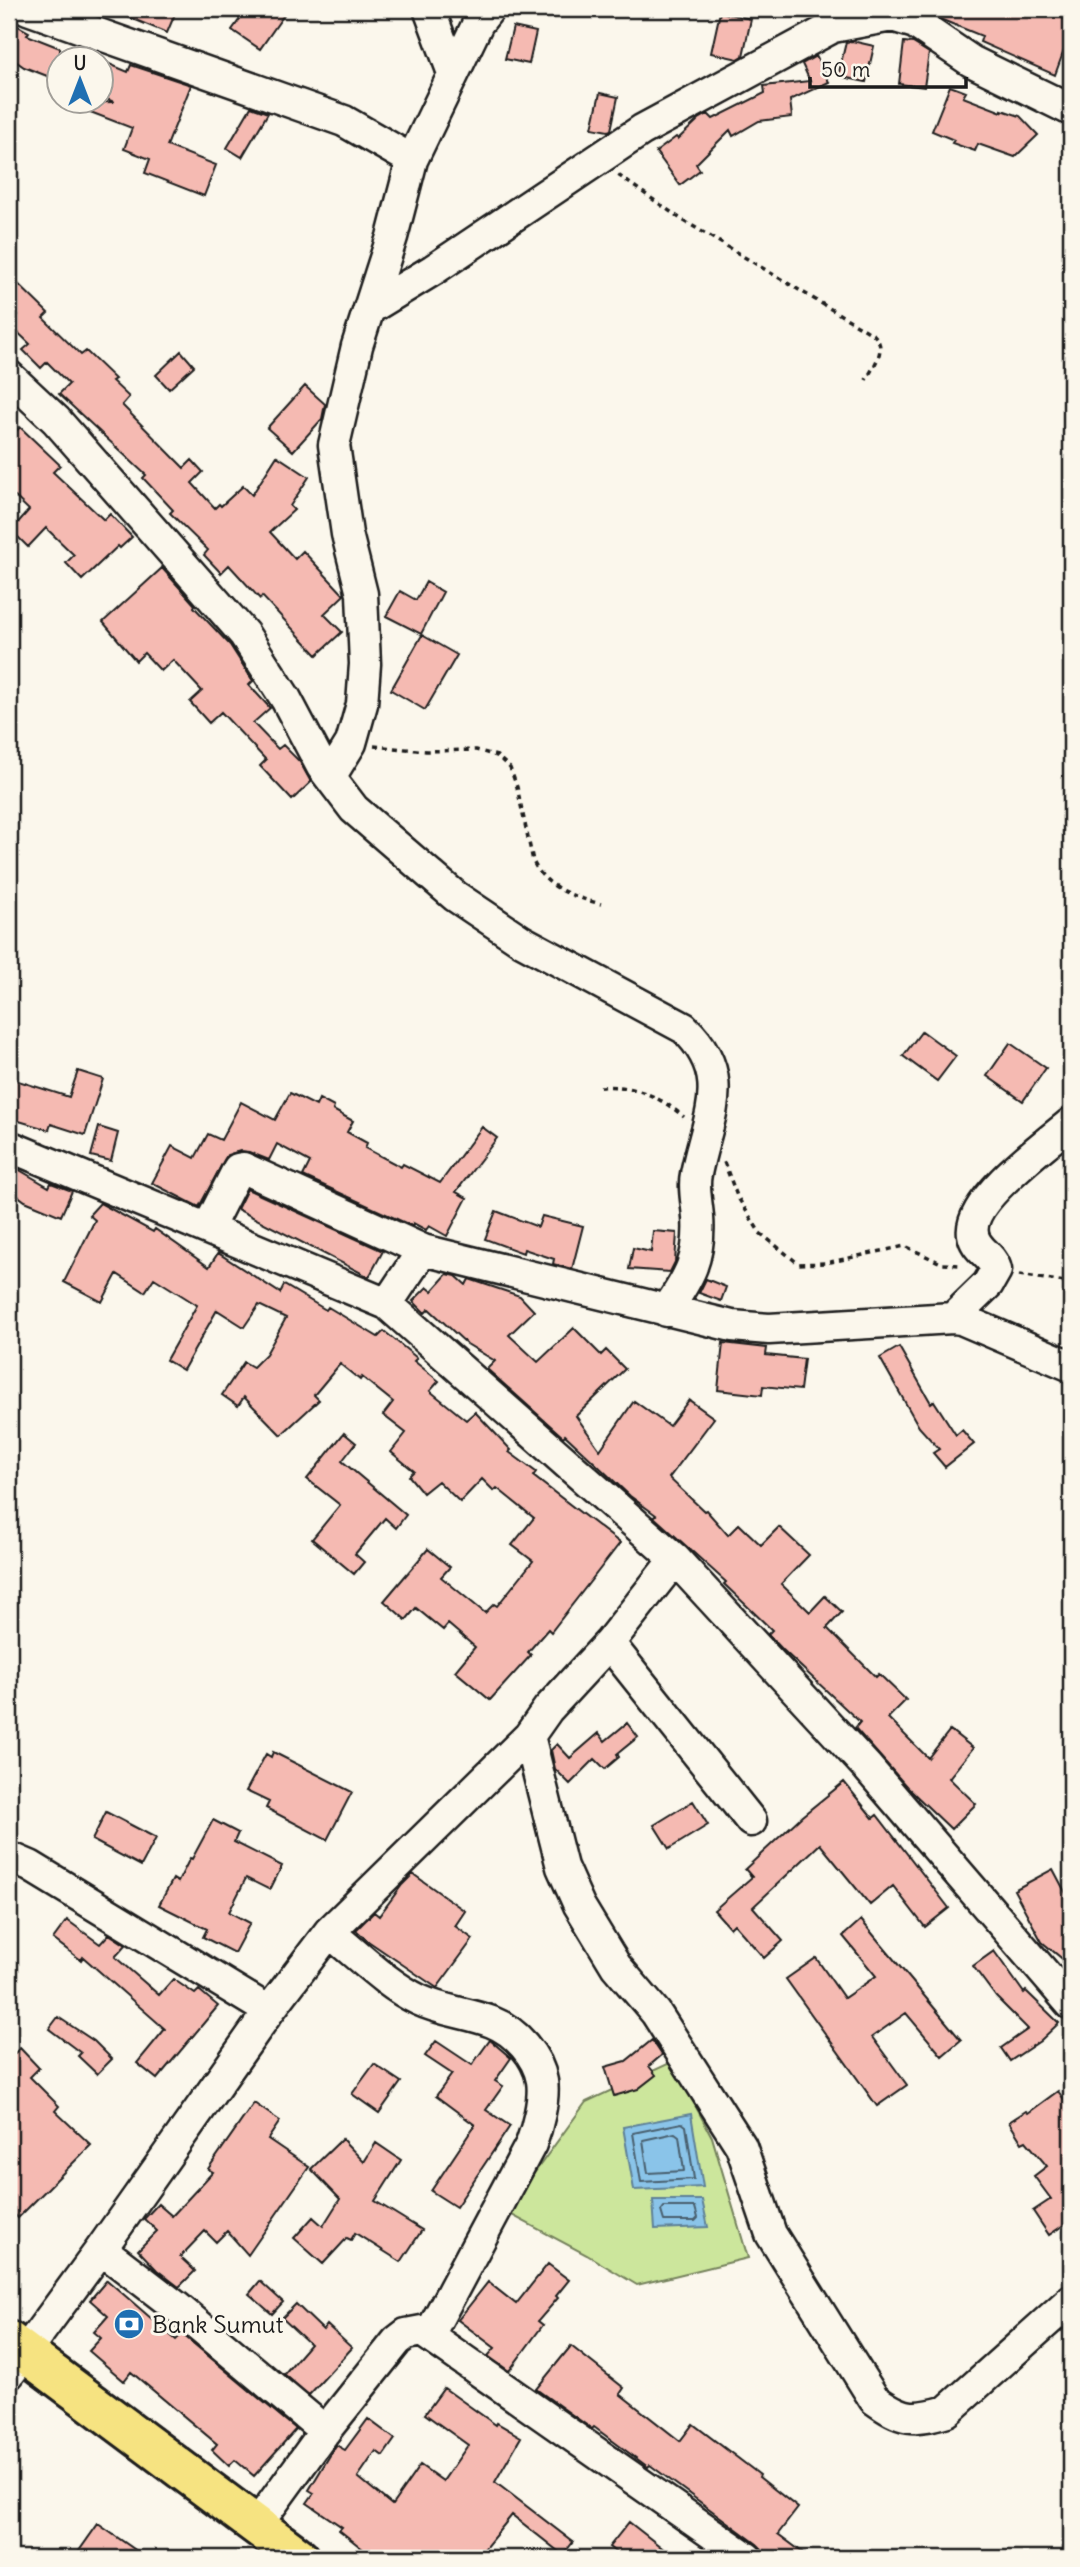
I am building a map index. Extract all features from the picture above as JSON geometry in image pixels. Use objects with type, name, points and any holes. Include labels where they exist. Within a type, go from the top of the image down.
[{"type":"highway","points":[[13,2347],[300,2558]]},
{"type":"street","points":[[29,9],[344,121],[412,160]]},
{"type":"street","points":[[429,9],[453,73]]},
{"type":"street","points":[[330,778],[351,743],[362,704],[365,664],[362,594],[347,534],[334,445],[348,381],[392,237],[412,160],[478,23],[489,9]]},
{"type":"street","points":[[369,309],[433,270],[642,130],[833,27],[892,16],[915,23],[971,61],[1071,110]]},
{"type":"street","points":[[9,376],[56,420],[244,634],[286,699],[322,767],[354,809],[455,896],[522,942],[591,976],[692,1035],[705,1055],[713,1079],[715,1102],[695,1177],[698,1251],[685,1283],[666,1311]]},
{"type":"street","points":[[953,1318],[988,1284],[996,1270],[992,1260],[975,1240],[972,1232],[975,1219],[1004,1179],[1071,1123]]},
{"type":"street","points":[[9,1146],[387,1304],[675,1559],[868,1768],[1071,2004]]},
{"type":"street","points":[[208,1228],[238,1169],[243,1168],[423,1250],[666,1311],[732,1326],[769,1329],[953,1318],[969,1322],[1071,1366]]},
{"type":"street","points":[[387,1304],[423,1250]]},
{"type":"street","points":[[13,2347],[101,2249],[270,2011],[329,1933],[529,1736],[548,1709],[609,1643],[675,1559]]},
{"type":"street","points":[[609,1643],[751,1821]]},
{"type":"street","points":[[529,1736],[562,1867],[579,1905],[617,1966],[656,2013],[741,2146],[771,2234],[874,2399],[893,2413],[907,2418],[923,2418],[947,2411],[1071,2300]]},
{"type":"street","points":[[9,1857],[30,1866],[270,2011]]},
{"type":"street","points":[[329,1933],[404,1993],[423,2002],[492,2022],[513,2032],[533,2057],[542,2082],[537,2127],[531,2144],[429,2335]]},
{"type":"street","points":[[101,2249],[178,2308],[325,2431]]},
{"type":"street","points":[[256,2526],[325,2431],[397,2341],[406,2334],[422,2331],[747,2558]]},
{"type":"path","points":[[596,159],[681,219],[874,335],[881,343],[881,352],[866,380]]},
{"type":"path","points":[[351,743],[426,751],[476,750],[497,756],[510,768],[517,788],[537,872],[543,879],[575,897],[601,904]]},
{"type":"path","points":[[600,1087],[621,1085],[639,1090],[683,1115],[727,1168],[737,1196],[760,1233],[799,1264],[826,1263],[905,1246],[943,1264],[1071,1283]]},
{"type":"green space","points":[[672,2062],[712,2137],[748,2258],[637,2285],[506,2212],[586,2102]]},
{"type":"water","points":[[691,2114],[703,2187],[634,2190],[623,2127]]},
{"type":"water","points":[[653,2200],[702,2200],[708,2227],[655,2229]]},
{"type":"building","points":[[109,9],[177,9],[167,33]]},
{"type":"building","points":[[247,9],[288,9],[260,49],[232,30]]},
{"type":"building","points":[[925,9],[1038,9],[1071,21],[1071,31],[1055,75],[980,42],[982,36],[940,19]]},
{"type":"building","points":[[720,12],[751,19],[743,56],[738,59],[711,53]]},
{"type":"building","points":[[9,21],[29,32],[27,35],[55,46],[46,46],[46,76],[14,60],[9,70]]},
{"type":"building","points":[[513,27],[536,32],[529,64],[505,59]]},
{"type":"building","points":[[846,42],[874,46],[866,82],[838,76]]},
{"type":"building","points":[[904,42],[913,43],[929,53],[924,87],[899,84]]},
{"type":"building","points":[[816,56],[829,82],[790,100],[792,117],[759,121],[733,136],[730,130],[696,164],[700,170],[680,185],[656,152],[676,137],[678,139],[708,114],[713,119],[765,93],[764,86],[810,81],[802,64]]},
{"type":"building","points":[[131,65],[191,85],[167,146],[216,165],[204,196],[145,173],[150,159],[124,149],[132,128],[101,116],[116,116],[116,67],[128,72]]},
{"type":"building","points":[[950,86],[966,92],[963,97],[1020,116],[1038,135],[1015,157],[978,144],[975,151],[952,143],[954,140],[932,131]]},
{"type":"building","points":[[600,93],[618,97],[611,130],[608,131],[592,128]]},
{"type":"building","points":[[251,107],[268,113],[242,157],[227,148]]},
{"type":"building","points":[[9,275],[48,313],[43,318],[81,355],[86,351],[115,379],[112,381],[129,397],[122,405],[184,468],[192,460],[203,472],[192,483],[215,508],[219,504],[221,506],[243,486],[252,495],[277,456],[309,477],[290,506],[294,510],[270,532],[295,559],[303,551],[344,595],[324,614],[342,632],[317,655],[229,565],[221,573],[204,555],[208,550],[170,513],[173,510],[143,478],[146,475],[59,394],[69,384],[47,362],[41,368],[23,350],[30,344],[9,324],[18,315],[9,306]]},
{"type":"building","points":[[181,351],[194,366],[169,389],[156,375]]},
{"type":"building","points":[[305,386],[325,404],[322,419],[293,451],[267,428]]},
{"type":"building","points":[[20,427],[60,465],[53,472],[104,520],[110,514],[132,537],[120,548],[118,546],[82,580],[66,563],[74,555],[46,528],[28,547],[14,533],[14,527],[29,510],[9,491],[9,439]]},
{"type":"building","points":[[162,568],[230,645],[253,681],[249,685],[270,708],[253,723],[278,749],[283,745],[300,762],[311,782],[292,800],[260,766],[266,760],[221,712],[209,723],[190,702],[202,691],[173,660],[161,671],[144,653],[136,661],[103,622]]},
{"type":"building","points":[[426,582],[443,592],[421,634],[386,616],[400,591],[416,600]]},
{"type":"building","points":[[422,635],[457,655],[425,710],[391,690]]},
{"type":"building","points":[[922,1031],[956,1056],[937,1081],[903,1056]]},
{"type":"building","points":[[1010,1043],[1046,1068],[1023,1101],[987,1076]]},
{"type":"building","points":[[78,1071],[103,1079],[85,1135],[51,1124],[49,1130],[9,1118],[9,1078],[69,1097]]},
{"type":"building","points":[[290,1093],[316,1106],[319,1099],[334,1107],[333,1110],[353,1121],[347,1132],[367,1143],[365,1148],[440,1183],[482,1127],[497,1138],[456,1192],[467,1198],[447,1236],[429,1226],[426,1230],[413,1223],[412,1226],[303,1176],[310,1162],[277,1144],[269,1160],[249,1152],[240,1151],[227,1155],[199,1207],[152,1183],[172,1146],[195,1158],[208,1134],[221,1140],[241,1102],[275,1120]]},
{"type":"building","points":[[99,1127],[118,1133],[111,1161],[91,1156]]},
{"type":"building","points":[[16,1168],[49,1187],[51,1183],[72,1191],[61,1216],[25,1201],[9,1189],[9,1178]]},
{"type":"building","points":[[247,1189],[383,1251],[369,1277],[237,1209]]},
{"type":"building","points":[[100,1203],[153,1232],[155,1229],[209,1267],[218,1253],[280,1293],[284,1285],[378,1337],[384,1331],[417,1358],[414,1361],[439,1381],[430,1391],[466,1420],[475,1412],[511,1450],[509,1452],[536,1472],[533,1476],[620,1543],[551,1632],[548,1629],[528,1652],[531,1655],[490,1700],[455,1671],[475,1647],[448,1624],[443,1630],[416,1608],[406,1620],[384,1601],[428,1549],[450,1567],[441,1577],[485,1613],[494,1604],[497,1606],[533,1561],[512,1545],[534,1518],[497,1488],[494,1491],[482,1479],[460,1502],[438,1481],[423,1493],[409,1476],[414,1471],[391,1452],[406,1433],[383,1415],[393,1402],[362,1377],[360,1380],[340,1364],[314,1395],[319,1400],[281,1435],[244,1397],[238,1406],[222,1395],[244,1362],[253,1367],[266,1354],[286,1318],[259,1305],[244,1327],[217,1310],[183,1370],[166,1360],[197,1305],[154,1278],[145,1292],[117,1274],[102,1302],[64,1282],[95,1220],[89,1215]]},
{"type":"building","points":[[496,1211],[538,1227],[542,1216],[583,1226],[572,1269],[553,1264],[554,1259],[524,1249],[523,1253],[485,1239]]},
{"type":"building","points":[[653,1231],[677,1233],[675,1262],[670,1272],[629,1269],[633,1248],[651,1252]]},
{"type":"building","points":[[447,1274],[456,1276],[466,1285],[469,1279],[520,1296],[534,1311],[509,1335],[538,1362],[574,1328],[601,1355],[606,1350],[625,1369],[576,1416],[600,1450],[634,1401],[669,1426],[689,1400],[714,1418],[669,1478],[706,1510],[728,1535],[739,1524],[761,1545],[779,1527],[809,1555],[781,1584],[810,1612],[825,1596],[842,1612],[827,1628],[876,1677],[879,1674],[906,1700],[888,1718],[928,1758],[950,1730],[973,1748],[949,1778],[976,1804],[951,1829],[907,1787],[855,1728],[860,1722],[783,1650],[768,1634],[772,1630],[724,1584],[726,1582],[654,1517],[656,1515],[630,1496],[565,1435],[563,1437],[487,1369],[495,1361],[467,1344],[429,1309],[425,1313],[413,1301],[427,1287],[432,1291]]},
{"type":"building","points":[[706,1279],[726,1287],[721,1301],[699,1293]]},
{"type":"building","points":[[723,1343],[767,1348],[766,1355],[804,1359],[800,1390],[763,1386],[762,1395],[718,1390]]},
{"type":"building","points":[[899,1347],[931,1403],[934,1401],[956,1435],[962,1430],[974,1444],[945,1467],[933,1453],[939,1449],[919,1427],[880,1358]]},
{"type":"building","points":[[344,1433],[356,1443],[342,1461],[406,1515],[396,1528],[385,1518],[355,1554],[364,1562],[354,1574],[312,1539],[340,1505],[307,1479]]},
{"type":"building","points":[[627,1723],[638,1737],[617,1754],[619,1757],[605,1769],[595,1759],[570,1784],[555,1769],[551,1750],[557,1744],[570,1758],[599,1733],[605,1741]]},
{"type":"building","points":[[273,1752],[352,1792],[327,1840],[266,1808],[269,1802],[246,1791],[266,1754],[271,1757]]},
{"type":"building","points":[[844,1782],[873,1818],[877,1815],[949,1908],[925,1927],[893,1886],[870,1905],[820,1844],[753,1907],[783,1941],[764,1958],[734,1924],[730,1928],[714,1910],[752,1877],[745,1869],[802,1816]]},
{"type":"building","points":[[693,1801],[708,1825],[669,1849],[654,1825]]},
{"type":"building","points":[[106,1812],[156,1838],[141,1866],[92,1840]]},
{"type":"building","points":[[213,1820],[238,1833],[234,1842],[282,1866],[270,1890],[246,1878],[229,1912],[250,1923],[234,1953],[203,1937],[207,1929],[159,1905],[173,1879],[178,1882]]},
{"type":"building","points":[[1053,1869],[1071,1903],[1071,1966],[1042,1942],[1014,1890]]},
{"type":"building","points":[[413,1874],[465,1911],[455,1926],[473,1939],[437,1988],[356,1930],[374,1912],[379,1916]]},
{"type":"building","points":[[67,1920],[100,1944],[109,1934],[126,1945],[115,1957],[159,1995],[173,1979],[195,1994],[199,1990],[218,2006],[157,2079],[137,2063],[165,2029],[83,1957],[81,1960],[53,1939]]},
{"type":"building","points":[[861,1920],[961,2040],[942,2056],[906,2013],[872,2037],[907,2085],[877,2106],[786,1979],[816,1958],[844,1998],[876,1976],[843,1936]]},
{"type":"building","points":[[994,1951],[1024,1993],[1026,1991],[1059,2023],[1040,2041],[1010,2061],[1001,2048],[1028,2029],[996,1997],[973,1966]]},
{"type":"building","points":[[58,2017],[94,2041],[112,2059],[97,2074],[78,2056],[81,2053],[49,2029]]},
{"type":"building","points":[[490,2040],[511,2058],[495,2081],[503,2086],[486,2110],[510,2126],[456,2207],[431,2191],[475,2125],[436,2096],[452,2074],[425,2056],[436,2041],[472,2065]]},
{"type":"building","points":[[652,2040],[662,2055],[649,2066],[656,2075],[638,2089],[614,2096],[605,2067],[626,2061]]},
{"type":"building","points":[[20,2048],[39,2068],[30,2077],[59,2106],[55,2111],[91,2145],[18,2218],[9,2209],[9,2059]]},
{"type":"building","points":[[374,2064],[401,2082],[379,2113],[352,2094]]},
{"type":"building","points":[[1058,2091],[1071,2109],[1071,2220],[1049,2235],[1033,2211],[1051,2199],[1034,2176],[1047,2166],[1026,2141],[1022,2143],[1009,2122],[1026,2111],[1028,2113]]},
{"type":"building","points":[[254,2103],[280,2121],[268,2139],[309,2167],[248,2255],[227,2231],[216,2242],[205,2231],[180,2257],[195,2271],[179,2287],[157,2270],[138,2250],[157,2231],[144,2219],[158,2204],[172,2216],[213,2172],[208,2169]]},
{"type":"building","points":[[342,2139],[364,2162],[376,2143],[401,2160],[375,2201],[422,2230],[401,2262],[355,2233],[351,2240],[347,2238],[323,2264],[294,2238],[313,2217],[323,2226],[340,2199],[311,2169]]},
{"type":"building","points":[[548,2264],[569,2280],[538,2321],[543,2325],[509,2371],[488,2356],[495,2348],[458,2320],[488,2282],[516,2304]]},
{"type":"building","points":[[107,2280],[176,2340],[182,2334],[296,2429],[254,2476],[235,2460],[229,2466],[212,2450],[217,2444],[131,2372],[124,2381],[89,2351],[101,2338],[94,2332],[108,2316],[90,2300]]},
{"type":"building","points":[[260,2281],[283,2302],[272,2314],[249,2294]]},
{"type":"building","points":[[296,2304],[323,2330],[327,2325],[352,2348],[309,2395],[284,2374],[310,2344],[282,2318]]},
{"type":"building","points":[[571,2346],[624,2388],[620,2394],[680,2441],[693,2424],[798,2508],[778,2534],[810,2558],[771,2558],[757,2544],[650,2465],[648,2467],[536,2389]]},
{"type":"building","points":[[444,2388],[496,2425],[497,2423],[521,2437],[495,2482],[573,2542],[563,2555],[512,2515],[477,2558],[374,2558],[339,2530],[342,2527],[307,2503],[314,2493],[309,2490],[336,2445],[345,2450],[368,2419],[395,2439],[383,2456],[376,2451],[358,2477],[392,2505],[420,2465],[443,2481],[468,2445],[425,2414]]},
{"type":"building","points":[[629,2522],[675,2558],[623,2558],[609,2547]]},
{"type":"building","points":[[98,2524],[147,2558],[74,2558]]},
{"type":"place","name":"Bank Sumut","points":[[129,2324]]}]
